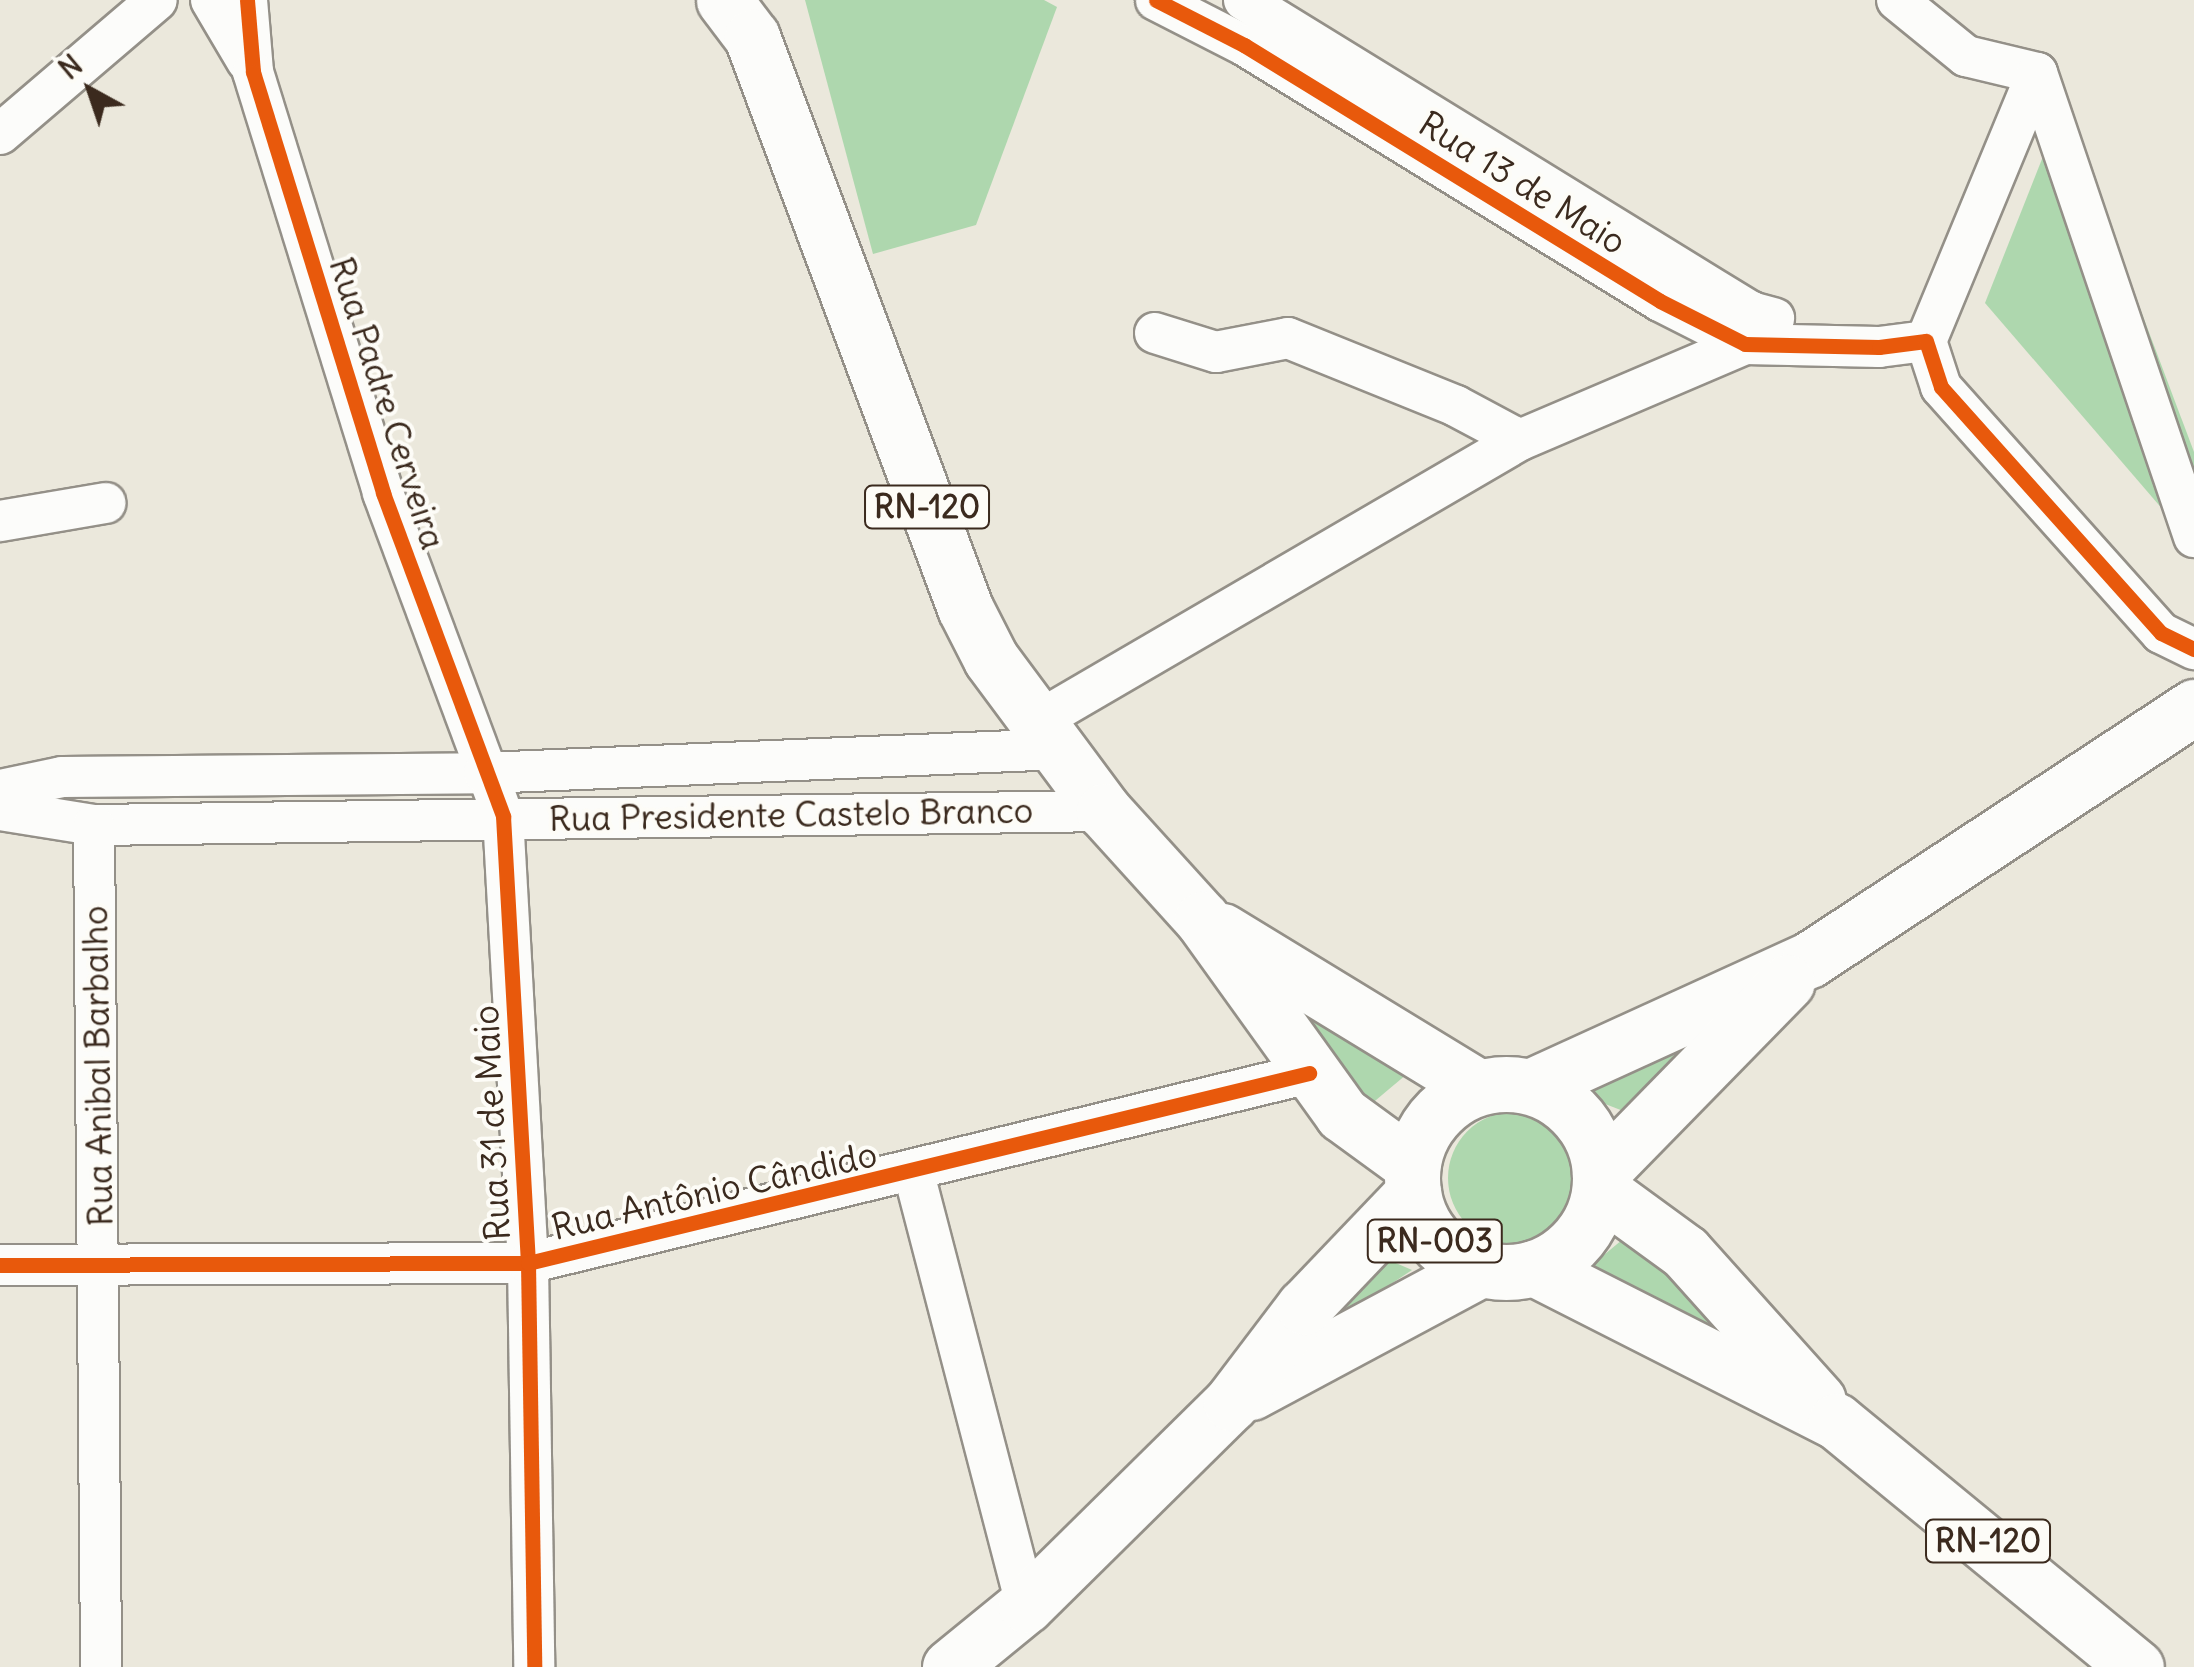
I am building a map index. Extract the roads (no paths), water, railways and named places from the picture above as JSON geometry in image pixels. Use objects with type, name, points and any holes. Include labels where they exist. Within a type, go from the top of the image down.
[{"type":"main road","name":"RN-120","points":[[742,12],[965,608],[998,671],[1104,811],[1202,919],[1310,1073],[1365,1135],[1412,1179]]},
{"type":"main road","name":"RN-003","points":[[950,1667],[1026,1605],[1231,1403],[1304,1306],[1412,1179],[1434,1117],[1478,1087],[1532,1086],[1809,960],[2194,707]]},
{"type":"main road","name":"RN-120","points":[[1202,919],[1478,1087]]},
{"type":"main road","name":"RN-003","points":[[1231,1403],[1480,1269],[1534,1268],[1578,1239],[1600,1182],[1809,960]]},
{"type":"main road","points":[[1532,1086],[1577,1115],[1592,1137],[1600,1182]]},
{"type":"main road","name":"RN-003","points":[[1412,1179],[1435,1241],[1480,1269]]},
{"type":"main road","name":"RN-120","points":[[1600,1182],[1698,1265],[1836,1421],[2136,1667]]},
{"type":"main road","name":"RN-120","points":[[1534,1268],[1836,1421]]},
{"type":"street","points":[[0,134],[157,0]]},
{"type":"street","name":"Rua Padre Cerveira","points":[[211,0],[253,72],[383,492],[484,774],[503,816]]},
{"type":"street","name":"Rua Padre Cerveira","points":[[248,0],[253,72]]},
{"type":"street","name":"Rua 13 de Maio","points":[[1156,0],[1244,45],[1660,301],[1748,328],[1880,347],[1926,340]]},
{"type":"street","name":"Rua 13 de Maio","points":[[1244,0],[1748,328]]},
{"type":"street","points":[[1897,0],[1966,56],[2037,73]]},
{"type":"street","points":[[2037,73],[1926,340],[1941,387],[2183,635]]},
{"type":"street","points":[[2037,73],[2194,537]]},
{"type":"street","points":[[1050,735],[1520,440],[1748,328]]},
{"type":"street","points":[[1155,333],[1216,352],[1288,338],[1456,406],[1520,440]]},
{"type":"street","points":[[0,521],[105,504]]},
{"type":"street","name":"Rua Presidente Castelo Branco","points":[[0,790],[62,777],[484,774],[1050,735]]},
{"type":"street","name":"Rua Presidente Castelo Branco","points":[[0,810],[94,825],[503,816],[1104,811]]},
{"type":"street","name":"Rua 31 de Maio","points":[[503,816],[528,1263],[534,1667]]},
{"type":"street","name":"Rua Anibal Barbalho","points":[[94,825],[101,1667]]},
{"type":"street","name":"Rua Antônio Cândido","points":[[0,1265],[528,1263],[914,1174],[1310,1073]]},
{"type":"street","points":[[914,1174],[1026,1605]]}]
